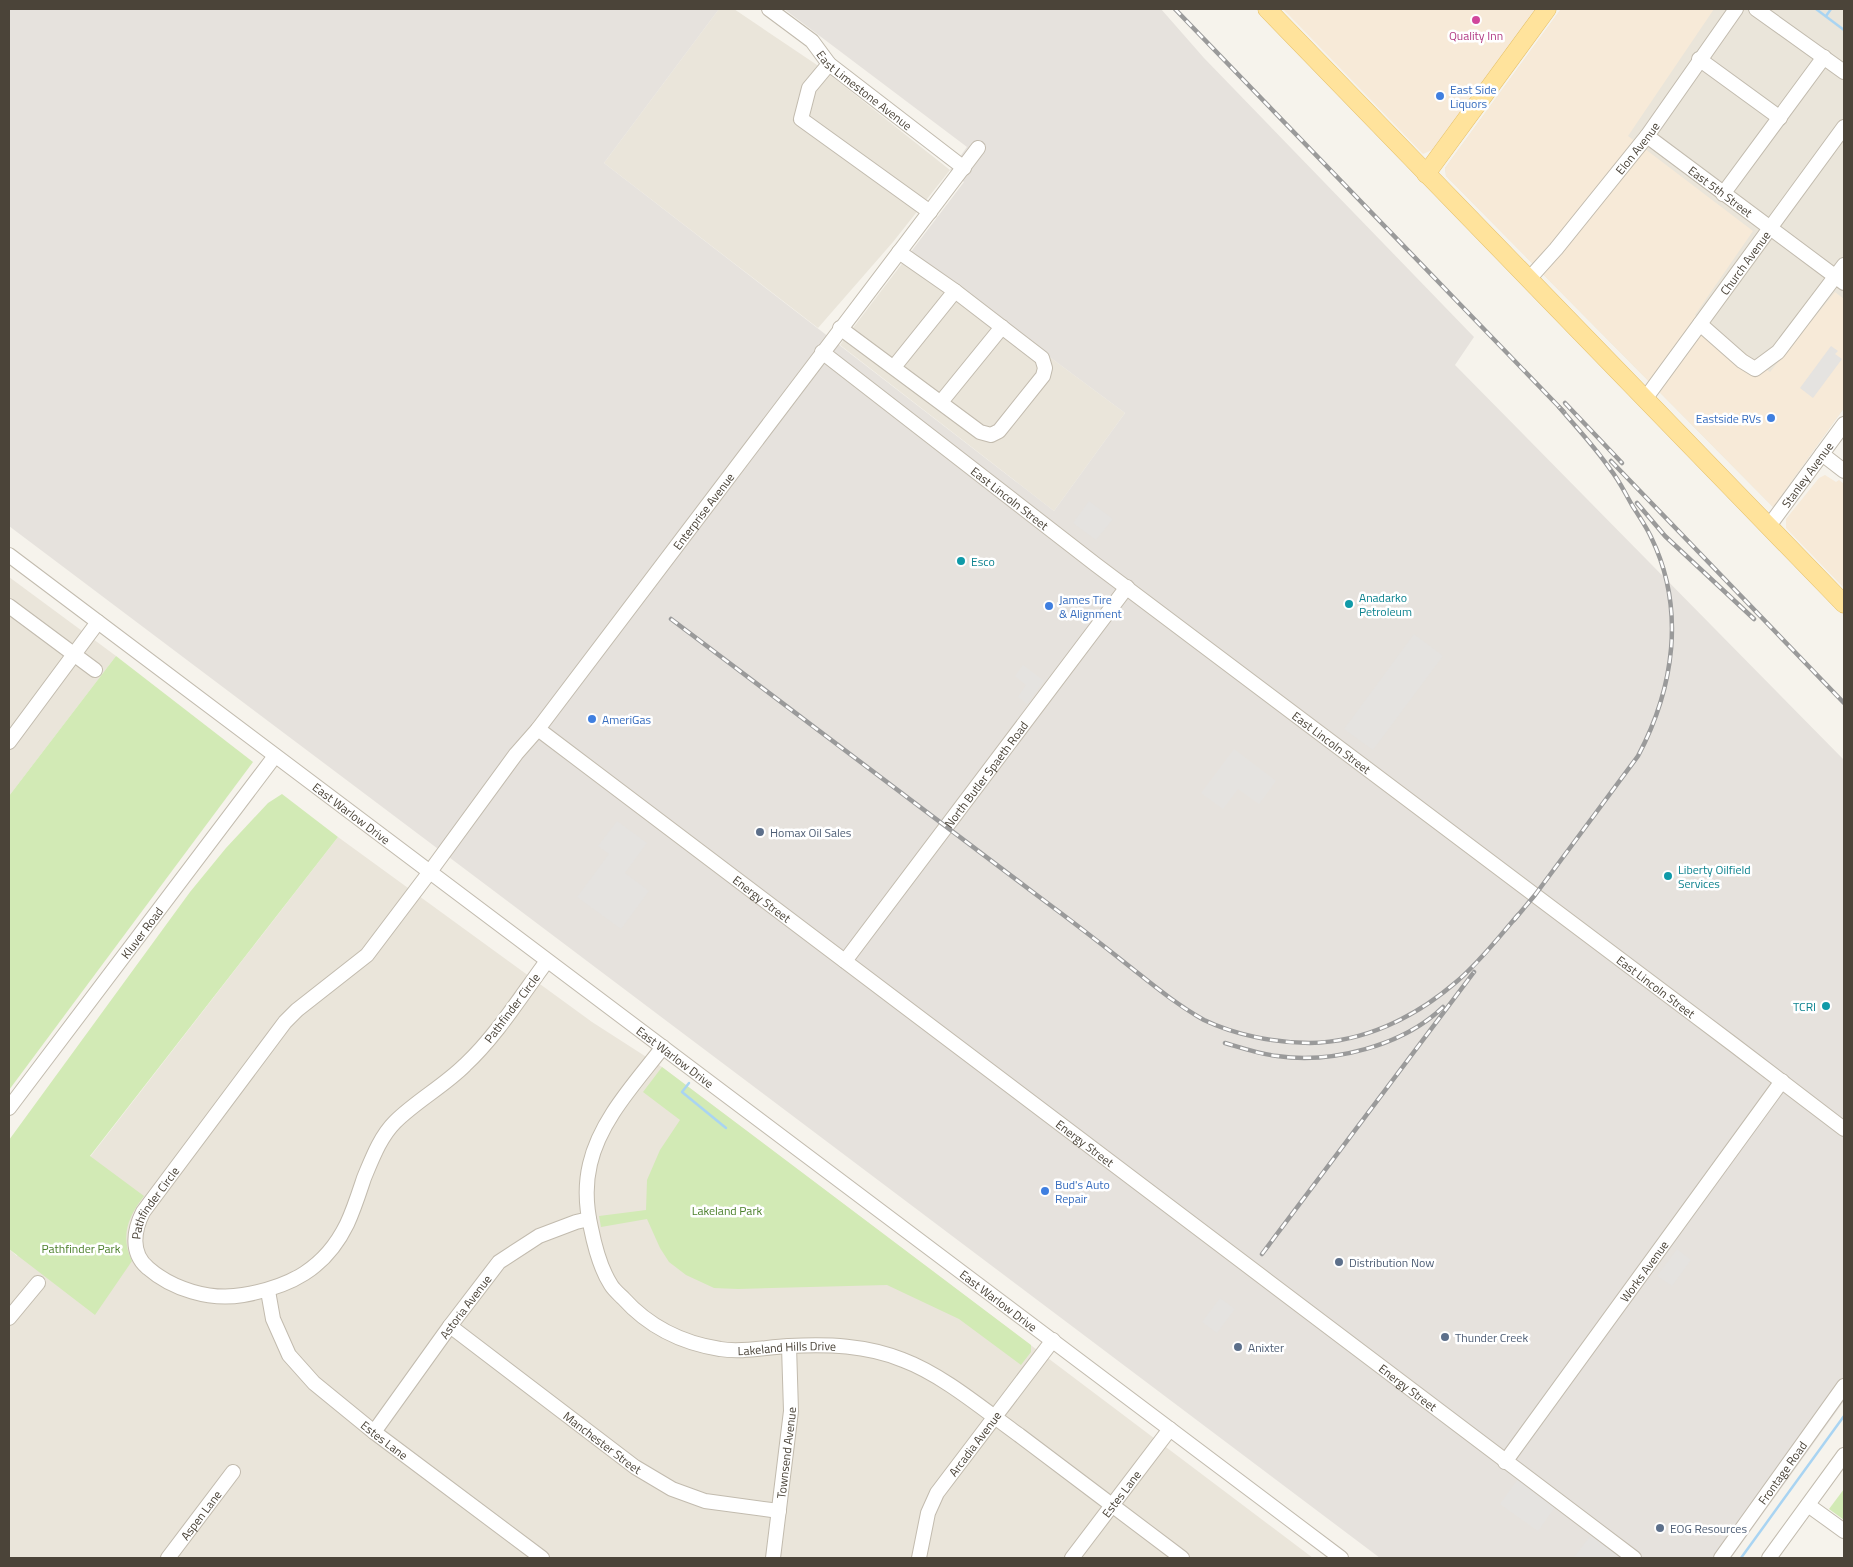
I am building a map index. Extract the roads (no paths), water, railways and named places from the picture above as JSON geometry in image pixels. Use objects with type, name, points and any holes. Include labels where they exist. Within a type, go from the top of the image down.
[{"type":"main road","points":[[1268,9],[1844,604]]},
{"type":"main road","points":[[1426,174],[1547,9]]},
{"type":"street","name":"East Limestone Avenue","points":[[769,9],[812,41],[829,64],[964,168]]},
{"type":"street","name":"Elon Avenue","points":[[1530,280],[1647,136],[1699,59],[1736,9]]},
{"type":"street","points":[[1756,9],[1844,72]]},
{"type":"street","points":[[1723,194],[1824,57]]},
{"type":"street","points":[[1699,59],[1780,118]]},
{"type":"street","points":[[829,64],[809,88],[801,119],[930,212]]},
{"type":"street","name":"Church Avenue","points":[[1645,398],[1844,126]]},
{"type":"street","name":"East 5th Street","points":[[1647,136],[1723,194],[1841,275]]},
{"type":"street","name":"Enterprise Avenue","points":[[429,873],[516,754],[538,729],[978,148]]},
{"type":"street","points":[[840,328],[980,432],[991,435],[999,431],[1043,376],[1046,368],[1042,358],[955,291],[899,252]]},
{"type":"street","points":[[1700,324],[1742,361],[1755,369],[1778,352],[1841,275]]},
{"type":"street","points":[[894,367],[955,291]]},
{"type":"street","points":[[941,402],[1002,327]]},
{"type":"street","name":"East Lincoln Street","points":[[822,352],[1126,588],[1844,1129]]},
{"type":"street","name":"Stanley Avenue","points":[[1769,526],[1844,424]]},
{"type":"street","points":[[1822,454],[1844,471]]},
{"type":"street","name":"East Warlow Drive","points":[[9,555],[429,873],[1342,1558]]},
{"type":"street","name":"North Butler Spaeth Road","points":[[845,961],[1126,588]]},
{"type":"street","points":[[9,606],[95,670]]},
{"type":"street","points":[[9,742],[98,622]]},
{"type":"street","name":"Energy Street","points":[[538,729],[1634,1558]]},
{"type":"street","name":"Kluver Road","points":[[9,1108],[275,756]]},
{"type":"street","name":"Pathfinder Circle","points":[[429,873],[366,955],[297,1010],[285,1022],[144,1212],[137,1226],[135,1239],[137,1251],[144,1264],[156,1275],[181,1288],[210,1296],[237,1296],[268,1291],[291,1282],[311,1269],[328,1253],[338,1240],[347,1223],[372,1159],[394,1122],[464,1067],[481,1050],[547,961]]},
{"type":"street","name":"Lakeland Hills Drive","points":[[663,1047],[614,1113],[600,1137],[590,1163],[586,1192],[588,1219],[596,1253],[611,1285],[634,1310],[660,1330],[688,1342],[721,1349],[745,1350],[789,1346],[842,1345],[872,1350],[903,1360],[933,1374],[995,1417],[1182,1558]]},
{"type":"street","name":"Works Avenue","points":[[1505,1462],[1782,1081]]},
{"type":"street","name":"Astoria Avenue","points":[[374,1432],[450,1326],[499,1262],[539,1236],[562,1226],[588,1219]]},
{"type":"street","points":[[9,1318],[38,1283]]},
{"type":"street","name":"Estes Lane","points":[[268,1291],[273,1319],[290,1355],[314,1383],[374,1432],[542,1558]]},
{"type":"street","name":"Manchester Street","points":[[450,1326],[635,1466],[672,1489],[705,1501],[779,1511]]},
{"type":"street","name":"Arcadia Avenue","points":[[919,1558],[928,1513],[937,1493],[1053,1340]]},
{"type":"street","name":"Townsend Avenue","points":[[774,1558],[791,1411],[789,1346]]},
{"type":"street","name":"Frontage Road","points":[[1721,1558],[1844,1386]]},
{"type":"street","name":"Estes Lane","points":[[1072,1558],[1170,1429]]},
{"type":"street","points":[[1769,1558],[1844,1455]]},
{"type":"street","name":"Aspen Lane","points":[[168,1558],[233,1472]]},
{"type":"street","points":[[1808,1505],[1844,1531]]},
{"type":"waterway","points":[[1816,9],[1844,30]]},
{"type":"waterway","points":[[1826,16],[1831,9]]},
{"type":"waterway","points":[[689,1083],[682,1092],[726,1128]]},
{"type":"waterway","points":[[1741,1558],[1844,1416]]},
{"type":"railway","points":[[1175,9],[1564,412]]},
{"type":"railway","points":[[1565,403],[1622,463]]},
{"type":"railway","points":[[1514,920],[1535,895],[1638,756],[1660,703],[1667,676],[1671,648],[1672,620],[1669,592],[1662,564],[1651,537],[1613,473],[1559,407]]},
{"type":"railway","points":[[1611,461],[1844,703]]},
{"type":"railway","points":[[1637,503],[1665,536],[1754,619]]},
{"type":"railway","points":[[671,619],[1184,1008],[1204,1020],[1229,1030],[1270,1040],[1310,1043],[1350,1038],[1387,1026],[1423,1007],[1455,983],[1480,959],[1518,915]]},
{"type":"railway","points":[[1262,1254],[1474,972]]},
{"type":"railway","points":[[1225,1043],[1257,1052],[1298,1058],[1343,1054],[1387,1042],[1427,1021],[1443,1007]]},
{"type":"place","name":"Quality Inn","points":[[1476,20]]},
{"type":"place","name":"East Side Liquors","points":[[1440,96]]},
{"type":"place","name":"Eastside RVs","points":[[1771,418]]},
{"type":"place","name":"Esco","points":[[961,561]]},
{"type":"place","name":"Anadarko Petroleum","points":[[1349,604]]},
{"type":"place","name":"James Tire & Alignment","points":[[1049,606]]},
{"type":"place","name":"AmeriGas","points":[[592,719]]},
{"type":"place","name":"Homax Oil Sales","points":[[760,832]]},
{"type":"place","name":"Liberty Oilfield Services","points":[[1668,876]]},
{"type":"place","name":"TCRI","points":[[1826,1006]]},
{"type":"place","name":"Bud's Auto Repair","points":[[1045,1191]]},
{"type":"place","name":"Distribution Now","points":[[1339,1262]]},
{"type":"place","name":"Thunder Creek","points":[[1445,1337]]},
{"type":"place","name":"Anixter","points":[[1238,1347]]},
{"type":"place","name":"EOG Resources","points":[[1660,1528]]},
{"type":"park label","name":"Lakeland Park","points":[[727,1210]]},
{"type":"park label","name":"Pathfinder Park","points":[[81,1248]]}]
